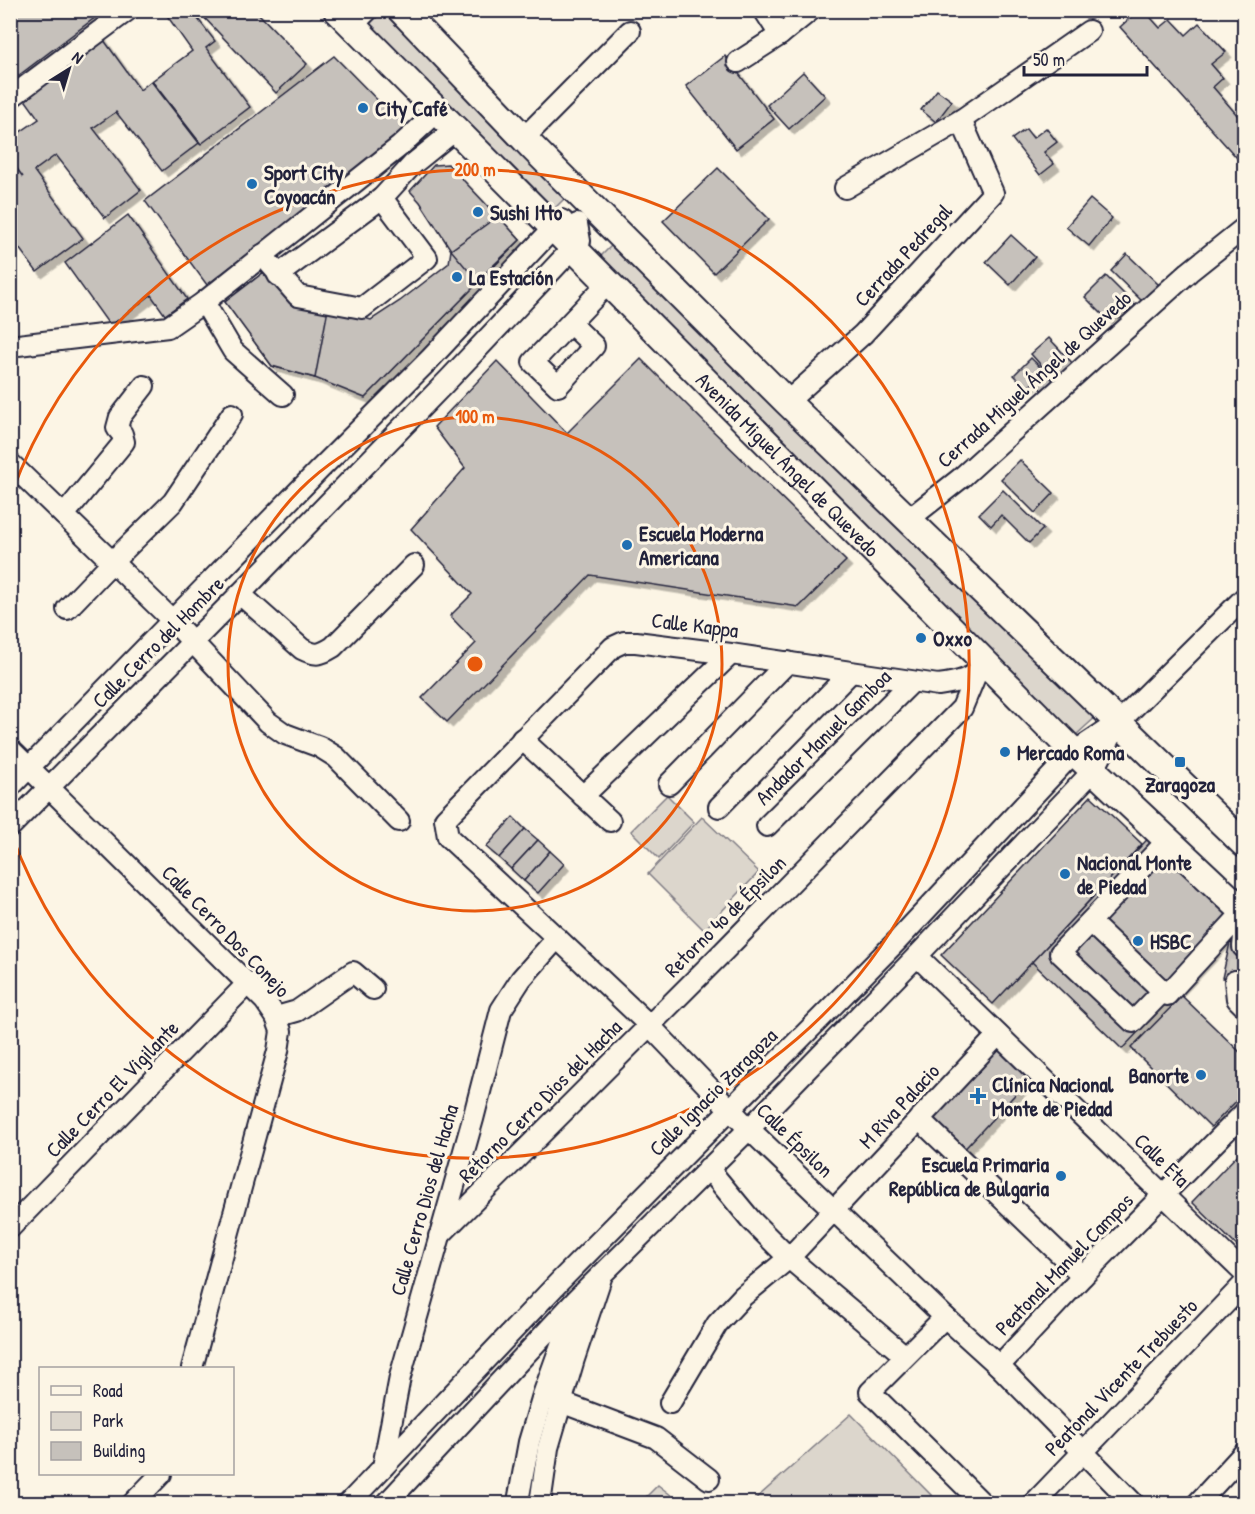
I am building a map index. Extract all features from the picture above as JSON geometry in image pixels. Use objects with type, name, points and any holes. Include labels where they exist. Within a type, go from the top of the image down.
[{"type":"main road","name":"Avenida Miguel Ángel de Quevedo","points":[[401,10],[524,138],[608,283],[982,670],[1094,770],[1244,912]]},
{"type":"main road","name":"Avenida Miguel Ángel de Quevedo","points":[[352,16],[446,121],[787,402],[1245,844]]},
{"type":"street","points":[[10,98],[128,10]]},
{"type":"street","points":[[764,10],[780,34]]},
{"type":"street","points":[[738,62],[812,10]]},
{"type":"street","points":[[845,188],[961,120],[1089,31]]},
{"type":"street","points":[[524,138],[630,32]]},
{"type":"street","name":"Cerrada Pedregal","points":[[787,402],[863,334],[993,193],[961,120]]},
{"type":"street","points":[[278,275],[382,198],[413,164],[446,121]]},
{"type":"street","points":[[10,346],[168,327],[204,302],[399,147],[446,121]]},
{"type":"street","points":[[262,255],[298,297],[362,308],[427,258],[382,198]]},
{"type":"street","name":"Calle Cerro del Hombre","points":[[10,787],[430,359],[574,227]]},
{"type":"street","name":"Calle Cerro del Hombre","points":[[10,827],[450,378],[574,227]]},
{"type":"street","name":"Cerrada Miguel Ángel de Quevedo","points":[[909,519],[961,478],[1189,272],[1245,228]]},
{"type":"street","points":[[570,323],[608,283]]},
{"type":"street","points":[[204,302],[233,351],[283,395]]},
{"type":"street","points":[[64,515],[124,442],[117,428],[120,417],[144,386]]},
{"type":"street","points":[[67,609],[173,502],[232,414]]},
{"type":"street","points":[[10,463],[172,620],[268,722],[285,734],[320,747],[336,757],[399,821]]},
{"type":"street","points":[[320,470],[340,490]]},
{"type":"street","points":[[240,594],[302,649],[313,654],[323,654],[333,647],[414,565]]},
{"type":"street","name":"Calle Ignacio Zaragoza","points":[[348,1503],[585,1255],[898,940],[1074,752],[1119,722],[1245,598]]},
{"type":"street","name":"Calle Kappa","points":[[457,806],[613,646],[624,642],[731,654],[938,685],[958,683],[982,670]]},
{"type":"street","points":[[583,796],[731,654]]},
{"type":"street","points":[[669,784],[788,662]]},
{"type":"street","name":"Retorno 4o de Épsilon","points":[[650,1026],[962,708],[982,670]]},
{"type":"street","points":[[719,807],[850,673]]},
{"type":"street","name":"Andador Manuel Gamboa","points":[[767,826],[912,682]]},
{"type":"street","name":"Calle Ignacio Zaragoza","points":[[392,1497],[602,1273],[749,1129],[1094,770],[1119,722]]},
{"type":"street","points":[[522,739],[610,821]]},
{"type":"street","name":"Calle Cerro Dos Conejo","points":[[10,748],[248,983],[265,1001],[276,1017],[281,1031],[278,1051],[192,1367]]},
{"type":"street","name":"Calle Épsilon","points":[[457,806],[445,819],[448,837],[650,1026],[749,1129],[999,1366],[1134,1503]]},
{"type":"street","points":[[1163,992],[1133,1022],[1060,953],[1168,840]]},
{"type":"street","points":[[1090,922],[1167,995],[1244,912]]},
{"type":"street","name":"Calle Cerro Dios del Hacha","points":[[383,1468],[400,1377],[501,1010],[521,979],[557,938]]},
{"type":"street","name":"Calle Eta","points":[[917,956],[1245,1273]]},
{"type":"street","points":[[276,1017],[297,1011],[353,972],[373,989]]},
{"type":"street","points":[[1234,981],[1237,999],[1245,1006]]},
{"type":"street","name":"Calle Cerro El Vigilante","points":[[10,1228],[248,983]]},
{"type":"street","name":"Retorno Cerro Dios del Hacha","points":[[439,1236],[650,1026]]},
{"type":"street","name":"M Riva Palacio","points":[[670,1403],[717,1324],[744,1296],[789,1257],[998,1035]]},
{"type":"street","name":"Peatonal Manuel Campos","points":[[999,1366],[1083,1276],[1245,1113]]},
{"type":"street","points":[[919,1119],[1083,1276]]},
{"type":"street","points":[[708,1168],[751,1220],[789,1257],[905,1356]]},
{"type":"street","points":[[540,1503],[548,1448],[602,1273],[585,1255]]},
{"type":"street","points":[[519,1503],[529,1442],[577,1299],[560,1281]]},
{"type":"street","name":"Peatonal Vicente Trebuesto","points":[[1033,1503],[1245,1284]]},
{"type":"street","points":[[945,1317],[870,1392],[983,1503]]},
{"type":"street","points":[[543,1395],[656,1438],[709,1479]]},
{"type":"street","points":[[1197,1503],[1245,1453]]},
{"type":"street","points":[[383,1468],[392,1497]]},
{"type":"street","points":[[132,1503],[159,1475]]},
{"type":"green space","points":[[376,11],[382,11],[566,197],[553,210],[366,20]]},
{"type":"green space","points":[[614,243],[1098,715],[1076,735],[597,260]]},
{"type":"green space","points":[[667,795],[694,822],[659,859],[631,831]]},
{"type":"green space","points":[[702,817],[759,872],[704,930],[648,874]]},
{"type":"green space","points":[[851,1414],[933,1497],[924,1504],[751,1503]]},
{"type":"green space","points":[[658,1485],[681,1503],[643,1504],[641,1502]]},
{"type":"building","points":[[10,10],[105,10],[10,82]]},
{"type":"building","points":[[163,10],[191,10],[215,41],[206,48],[250,107],[201,144],[152,81],[192,51]]},
{"type":"building","points":[[197,10],[255,10],[307,64],[276,93]]},
{"type":"building","points":[[1139,10],[1144,10],[1160,28],[1171,19],[1186,35],[1199,23],[1226,52],[1211,64],[1223,78],[1213,87],[1244,123],[1244,152],[1237,158],[1120,27]]},
{"type":"building","points":[[101,36],[140,90],[151,81],[199,143],[162,171],[116,112],[93,128],[141,190],[105,218],[56,155],[34,171],[83,238],[37,272],[10,236],[10,160],[23,177],[10,159],[10,139],[39,119],[21,94]]},
{"type":"building","name":"Sport City Coyoacán","points":[[334,56],[407,128],[207,285],[145,201]]},
{"type":"building","points":[[725,56],[774,119],[736,149],[686,86]]},
{"type":"building","points":[[803,72],[825,96],[789,129],[767,105]]},
{"type":"building","points":[[937,90],[952,101],[936,122],[921,110]]},
{"type":"building","points":[[1046,128],[1057,142],[1044,152],[1054,164],[1040,175],[1012,139],[1026,129],[1033,138]]},
{"type":"building","name":"La Estación","points":[[448,164],[520,240],[365,398],[315,378],[272,366],[225,302],[264,272],[290,303],[345,312],[371,320],[449,263],[451,250],[420,202],[410,191],[434,165]]},
{"type":"building","points":[[718,168],[769,219],[714,273],[663,221]]},
{"type":"building","points":[[1090,199],[1112,218],[1089,246],[1066,227]]},
{"type":"building","points":[[128,215],[187,299],[165,315],[151,295],[110,326],[65,263]]},
{"type":"building","points":[[498,216],[520,240],[477,281],[451,250]]},
{"type":"building","points":[[1011,235],[1035,257],[1010,285],[986,262]]},
{"type":"building","points":[[1127,254],[1159,285],[1142,301],[1111,271]]},
{"type":"building","points":[[264,272],[290,303],[328,309],[315,378],[272,366],[225,302]]},
{"type":"building","points":[[1106,276],[1139,309],[1131,318],[1120,308],[1108,320],[1085,297]]},
{"type":"building","points":[[1049,338],[1074,365],[1056,382],[1031,354]]},
{"type":"building","points":[[1031,358],[1055,382],[1044,393],[1034,382],[1027,388],[1014,375]]},
{"type":"building","name":"Escuela Moderna Americana","points":[[641,359],[846,561],[799,607],[590,575],[447,722],[422,698],[476,643],[450,616],[472,594],[411,529],[465,468],[434,427],[497,361],[567,433]]},
{"type":"building","points":[[1020,460],[1054,493],[1035,513],[1001,479]]},
{"type":"building","points":[[1003,490],[1043,529],[1029,543],[1001,515],[991,526],[979,514]]},
{"type":"building","name":"Nacional Monte de Piedad","points":[[1091,796],[1142,844],[993,1004],[941,955]]},
{"type":"building","points":[[513,817],[525,829],[499,858],[486,847]]},
{"type":"building","points":[[525,829],[538,840],[511,869],[499,858]]},
{"type":"building","name":"HSBC","points":[[1157,829],[1244,920],[1122,1049],[1032,962]]},
{"type":"building","points":[[538,840],[550,851],[524,881],[511,869]]},
{"type":"building","points":[[550,851],[564,864],[538,893],[524,881]]},
{"type":"building","points":[[1230,943],[1244,947],[1244,996],[1243,983],[1222,978]]},
{"type":"building","name":"Banorte","points":[[1182,996],[1244,1056],[1244,1093],[1211,1127],[1131,1048]]},
{"type":"building","name":"Clínica Nacional Monte de Piedad","points":[[998,1035],[1036,1072],[958,1156],[919,1119]]},
{"type":"building","points":[[1244,1148],[1244,1253],[1192,1202]]},
{"type":"tunnel","points":[[1235,981],[1243,947]]},
{"type":"place","name":"City Café","points":[[363,108]]},
{"type":"place","name":"Sport City Coyoacán","points":[[252,184]]},
{"type":"place","name":"Sushi Itto","points":[[478,212]]},
{"type":"place","name":"La Estación","points":[[457,277]]},
{"type":"place","name":"Escuela Moderna Americana","points":[[627,545]]},
{"type":"place","name":"Oxxo","points":[[921,638]]},
{"type":"place","name":"Mercado Roma","points":[[1005,752]]},
{"type":"place","name":"Zaragoza","points":[[1180,762]]},
{"type":"place","name":"Nacional Monte de Piedad","points":[[1065,874]]},
{"type":"place","name":"HSBC","points":[[1138,941]]},
{"type":"place","name":"Banorte","points":[[1201,1075]]},
{"type":"place","name":"Clínica Nacional Monte de Piedad","points":[[978,1096]]},
{"type":"place","name":"Escuela Primaria República de Bulgaria","points":[[1061,1176]]}]
